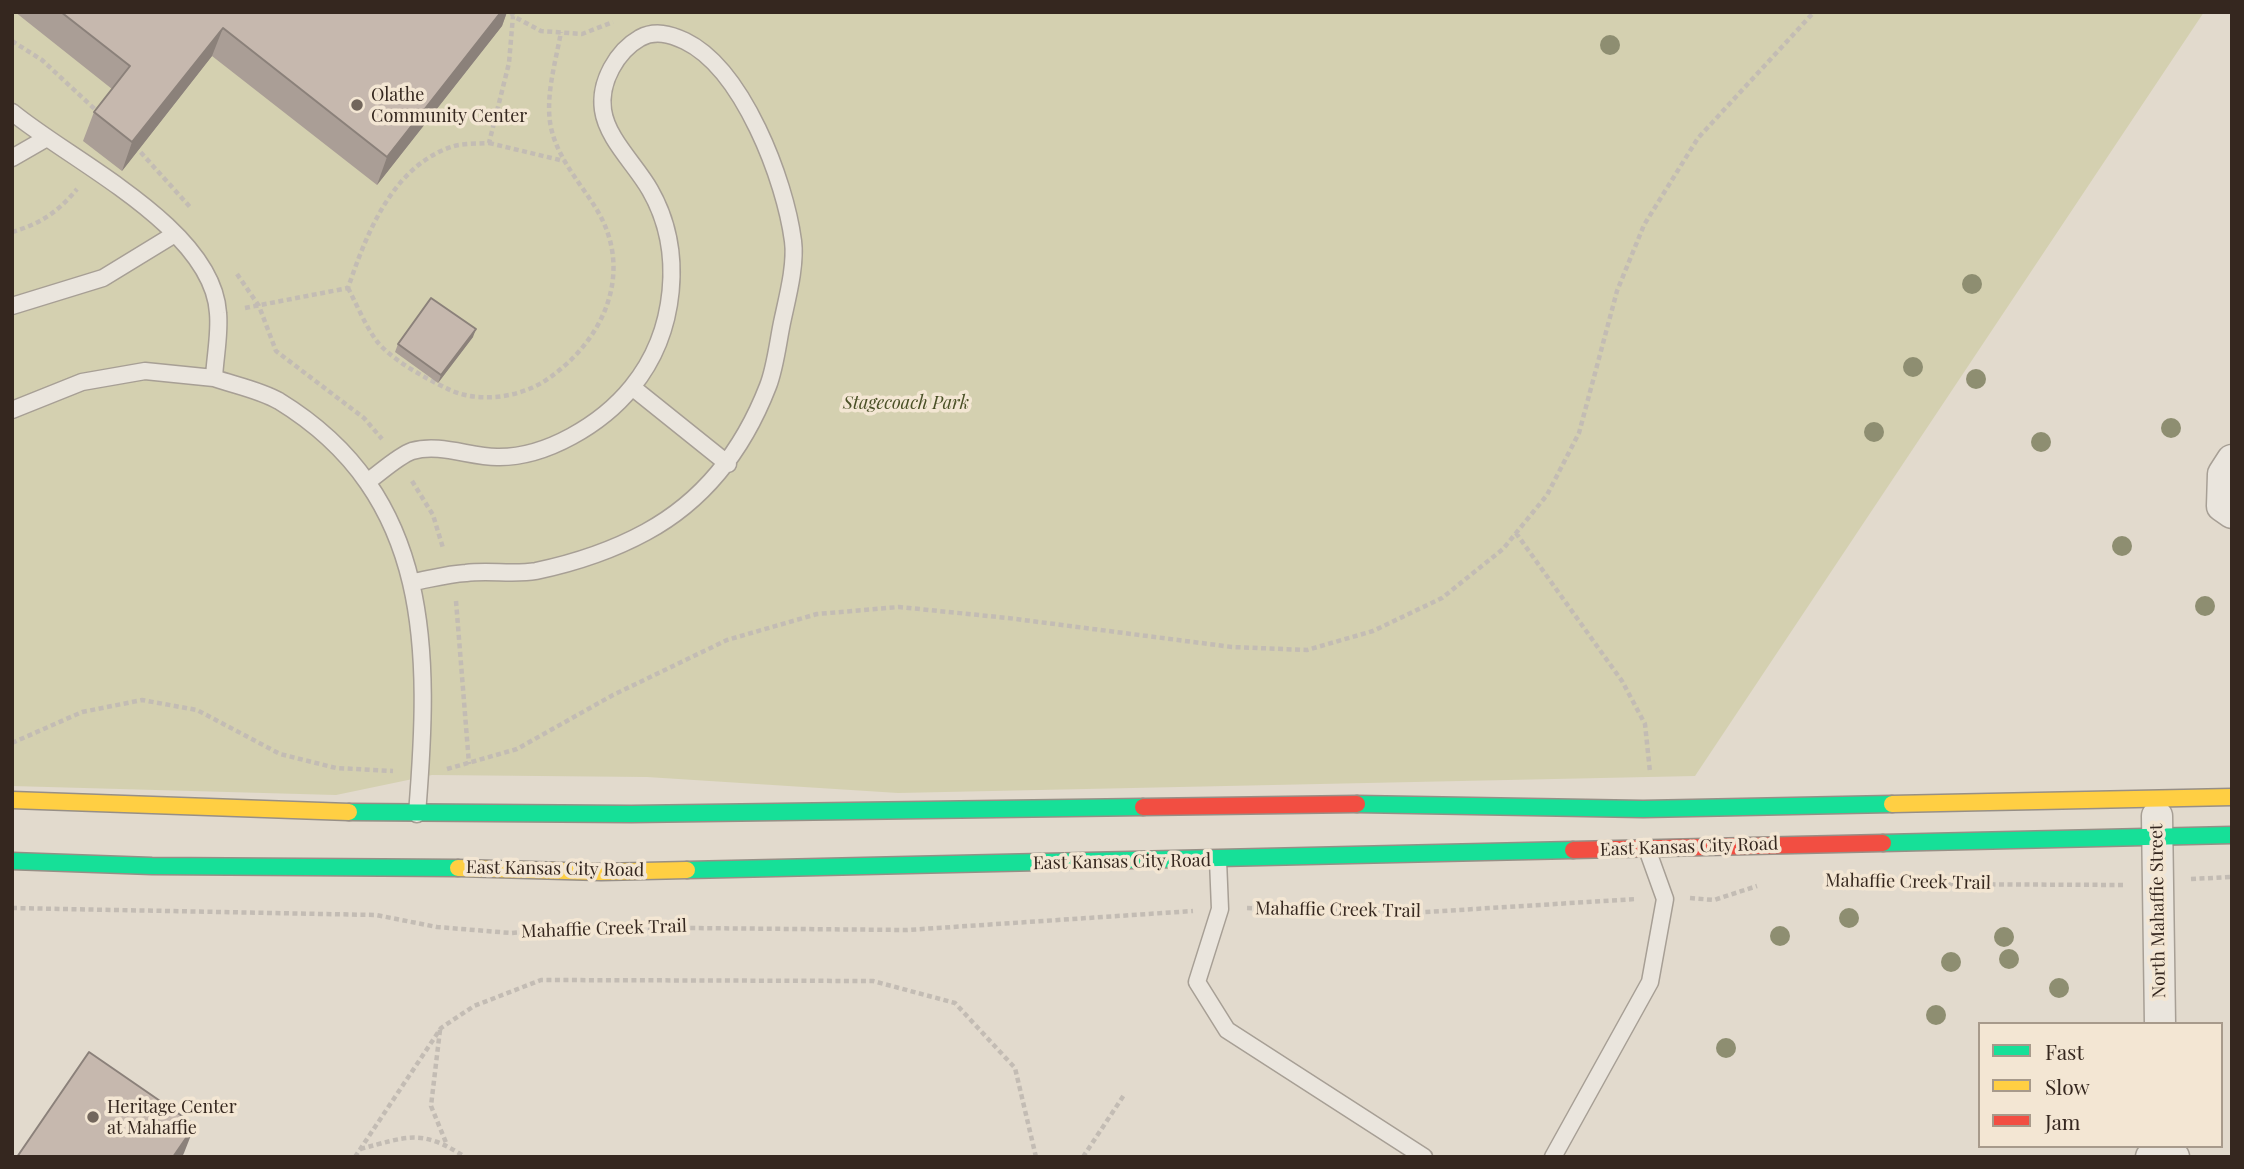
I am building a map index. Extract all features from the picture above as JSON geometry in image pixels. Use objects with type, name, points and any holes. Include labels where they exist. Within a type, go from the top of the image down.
[{"type":"street","points":[[2232,460],[2222,474],[2222,506],[2232,513]]},
{"type":"street","name":"East Kansas City Road","points":[[12,861],[152,866],[374,865],[601,872],[1218,860],[1645,828],[2158,798],[2232,797]]},
{"type":"street","name":"North Mahaffie Street","points":[[2158,798],[2160,1022]]},
{"type":"street","name":"East Kansas City Road","points":[[12,800],[417,814],[631,814],[1408,803],[1645,828],[2157,837],[2232,835]]},
{"type":"lane","points":[[367,482],[411,451],[453,450],[498,457],[538,452],[594,422],[632,387],[659,339],[672,292],[670,244],[652,192],[609,129],[602,108],[612,68],[620,53],[647,35],[670,34],[696,46],[717,68],[754,122],[781,185],[794,244],[785,306],[769,383],[728,464],[698,496],[648,531],[597,554],[533,571],[467,572],[413,582]]},
{"type":"lane","points":[[12,112],[45,139],[133,195],[175,234],[207,276],[218,312],[214,378]]},
{"type":"lane","points":[[12,158],[45,139]]},
{"type":"lane","points":[[12,306],[103,278],[175,234]]},
{"type":"lane","points":[[12,411],[82,382],[145,371],[214,378],[277,400],[326,436],[367,482],[383,507],[413,582],[424,647],[417,814]]},
{"type":"lane","points":[[632,387],[728,464]]},
{"type":"lane","points":[[1553,1157],[1650,982],[1665,899],[1645,828]]},
{"type":"lane","points":[[1218,860],[1220,909],[1197,982],[1227,1030],[1423,1157]]},
{"type":"path","points":[[454,768],[517,749],[612,695],[727,640],[817,614],[899,607],[1232,647],[1307,650],[1373,631],[1442,598],[1503,549],[1547,495],[1579,433],[1617,292],[1644,225],[1698,138],[1814,12]]},
{"type":"path","points":[[489,142],[509,63],[512,14],[541,31],[582,34],[621,17]]},
{"type":"path","points":[[561,32],[551,93],[550,121],[565,161],[598,211],[611,238],[615,272],[610,299],[594,336],[572,362],[539,384],[502,398],[457,394],[422,376],[377,342],[348,288],[366,234],[389,199],[420,163],[452,147],[489,142],[565,161]]},
{"type":"path","points":[[12,41],[42,60],[102,116]]},
{"type":"path","points":[[130,141],[139,149]]},
{"type":"path","points":[[12,232],[38,224],[64,205],[93,169]]},
{"type":"path","points":[[218,312],[298,300],[348,288]]},
{"type":"path","points":[[1516,533],[1622,681],[1645,724],[1651,786],[1645,828]]},
{"type":"path","points":[[12,743],[82,712],[142,700],[197,710],[281,754],[336,768],[396,772]]},
{"type":"path","points":[[2190,879],[2232,877]]},
{"type":"path","points":[[1694,898],[1714,900],[1766,883]]},
{"type":"path","name":"Mahaffie Creek Trail","points":[[1910,883],[2126,885]]},
{"type":"path","name":"Mahaffie Creek Trail","points":[[1239,908],[1409,914],[1549,907],[1648,898]]},
{"type":"path","name":"Mahaffie Creek Trail","points":[[12,908],[376,915],[437,927],[511,933],[578,926],[907,930],[1196,911]]},
{"type":"path","points":[[355,1157],[440,1028],[474,1006],[541,980],[873,981],[955,1003],[1015,1068],[1036,1157]]},
{"type":"path","points":[[440,1028],[431,1106],[447,1145]]},
{"type":"path","points":[[1083,1157],[1124,1095]]},
{"type":"path","points":[[359,1149],[414,1135],[447,1145],[465,1157]]},
{"type":"green space","name":"Stagecoach Park","points":[[12,12],[2204,12],[1695,776],[898,793],[647,777],[432,775],[336,795],[12,786]]},
{"type":"building","name":"Olathe Community Center","points":[[61,12],[501,12],[387,157],[223,28],[132,142],[94,112],[130,66]]},
{"type":"building","points":[[431,298],[476,329],[441,375],[398,344]]},
{"type":"building","points":[[89,1052],[195,1125],[173,1157],[17,1157]]},
{"type":"traffic: fast","points":[[1357,804],[1643,809],[1892,804]]},
{"type":"traffic: fast","points":[[349,812],[631,814],[1143,807]]},
{"type":"traffic: fast","points":[[1883,843],[2232,835]]},
{"type":"traffic: fast","points":[[687,870],[1573,850]]},
{"type":"traffic: fast","points":[[12,861],[152,866],[458,868]]},
{"type":"traffic: slow","points":[[1892,804],[2232,797]]},
{"type":"traffic: slow","points":[[12,800],[349,812]]},
{"type":"traffic: slow","points":[[458,868],[601,872],[687,870]]},
{"type":"traffic: jam","points":[[1143,807],[1357,804]]},
{"type":"traffic: jam","points":[[1573,850],[1883,843]]},
{"type":"place","name":"Olathe Community Center","points":[[357,105]]},
{"type":"place","name":"Heritage Center at Mahaffie","points":[[93,1117]]}]
